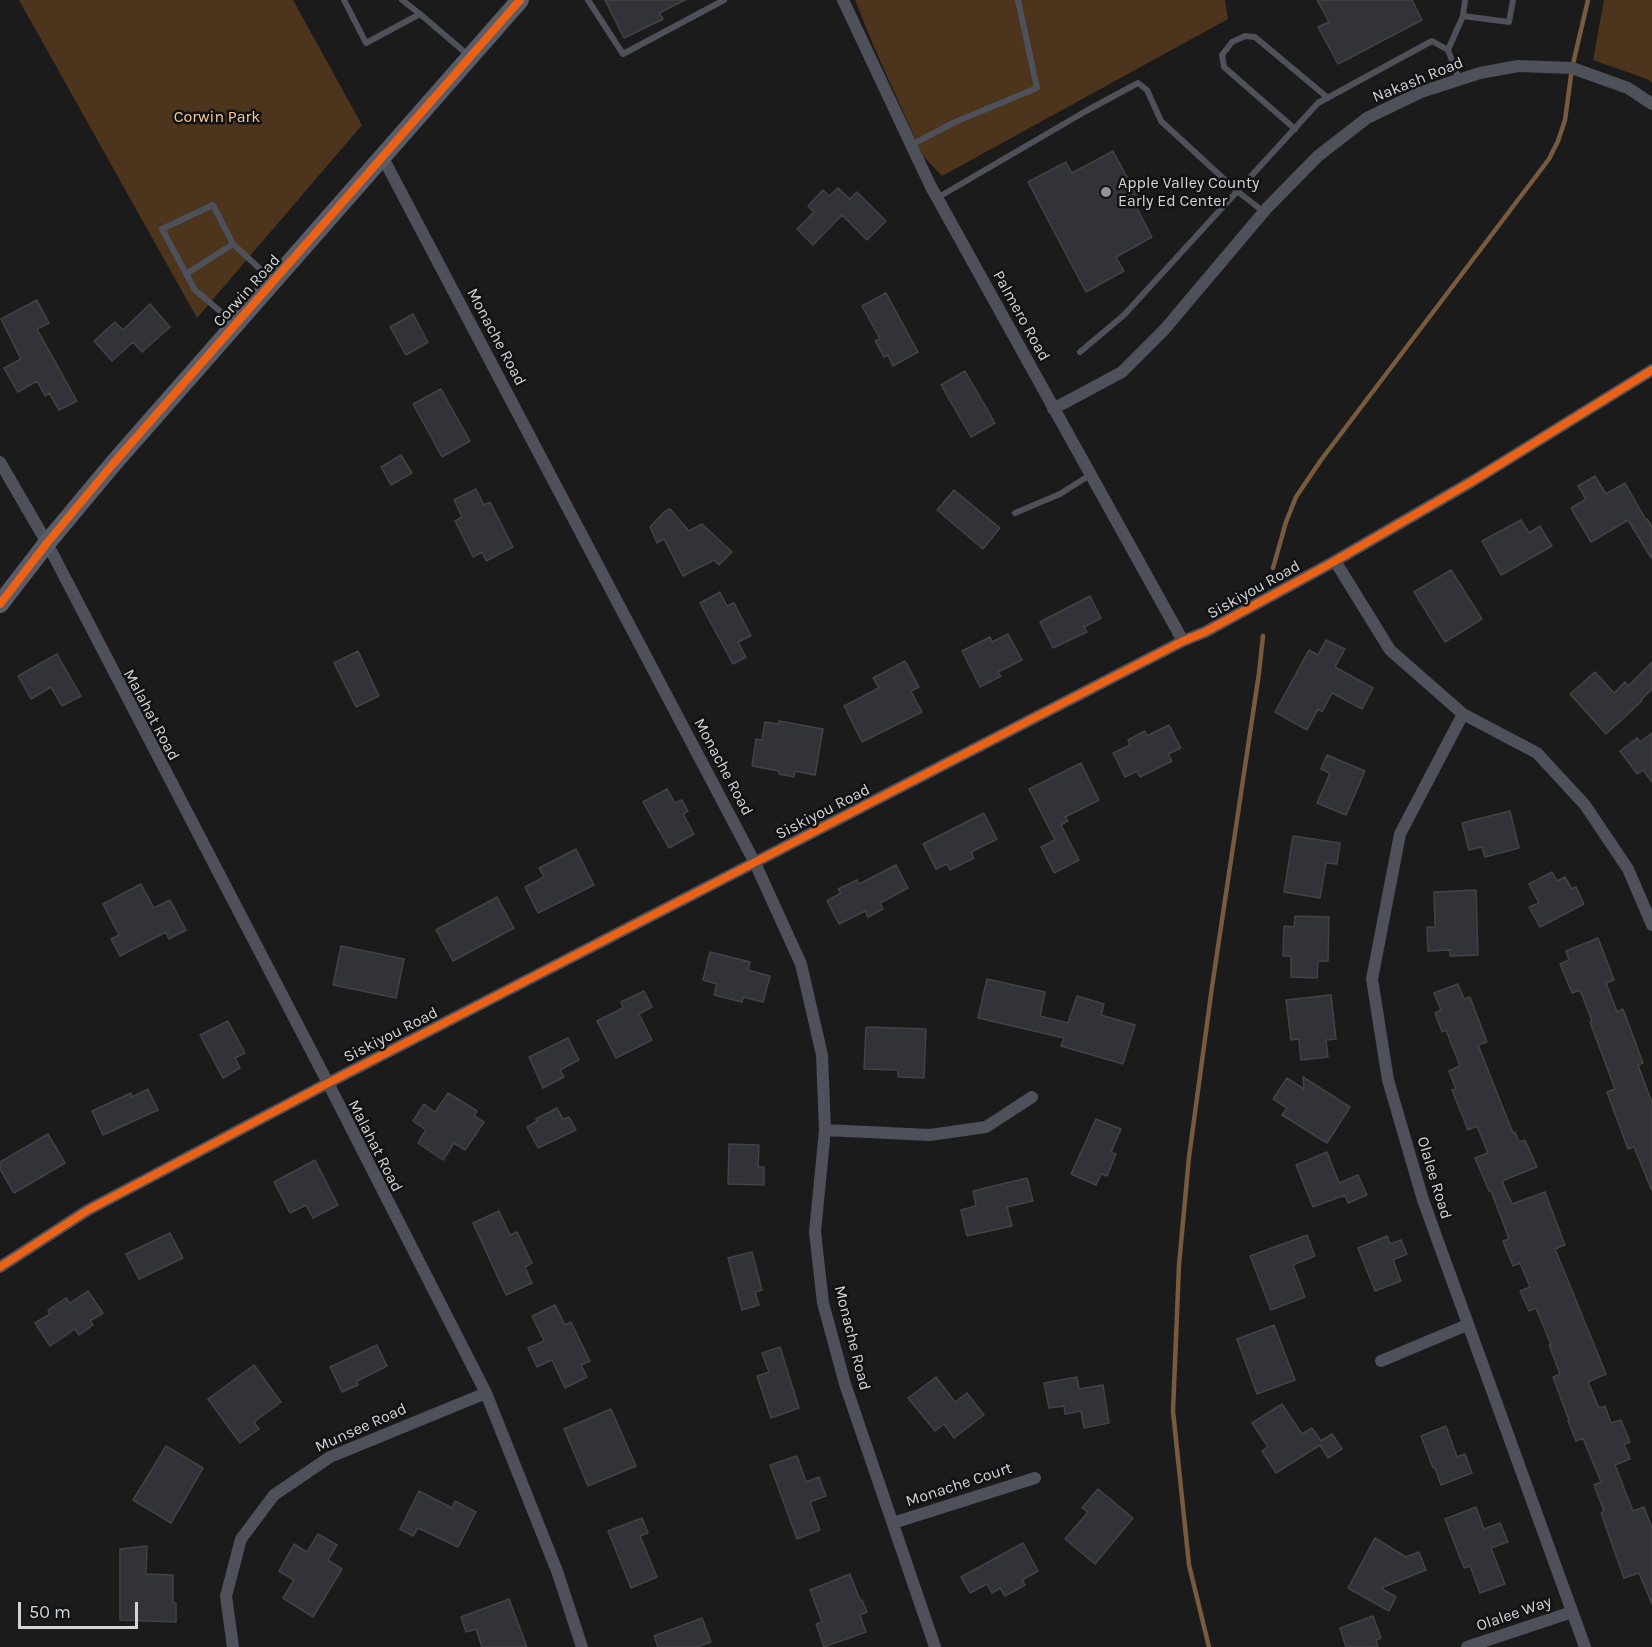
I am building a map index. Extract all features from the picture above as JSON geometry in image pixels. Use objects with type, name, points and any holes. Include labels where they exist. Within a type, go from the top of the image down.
[{"type":"main road","name":"Corwin Road","points":[[0,604],[112,465],[520,0]]},
{"type":"street","name":"Palmero Road","points":[[843,0],[937,198],[1183,641]]},
{"type":"street","name":"Nakash Road","points":[[1053,409],[1122,372],[1164,330],[1264,212],[1318,156],[1367,118],[1421,92],[1480,73],[1518,66],[1572,68],[1628,88],[1652,104]]},
{"type":"street","name":"Monache Road","points":[[382,156],[755,862],[801,964],[822,1055],[825,1130],[815,1232],[823,1303],[845,1384],[934,1647]]},
{"type":"street","name":"Siskiyou Road","points":[[0,1267],[88,1210],[328,1083],[1183,641],[1205,632],[1335,561],[1471,482],[1652,370]]},
{"type":"street","name":"Malahat Road","points":[[0,462],[47,543],[328,1083],[486,1393],[557,1571],[582,1647]]},
{"type":"street","points":[[1335,561],[1390,650],[1463,714],[1537,753],[1585,805],[1628,869],[1652,926]]},
{"type":"street","name":"Olalee Road","points":[[1463,714],[1400,834],[1372,979],[1388,1080],[1423,1200],[1585,1647]]},
{"type":"street","points":[[825,1130],[930,1135],[963,1130],[986,1126],[1032,1097]]},
{"type":"street","points":[[1381,1360],[1467,1325]]},
{"type":"street","name":"Munsee Road","points":[[233,1647],[226,1596],[241,1539],[274,1496],[330,1457],[486,1393]]},
{"type":"street","name":"Monache Court","points":[[893,1523],[1035,1478]]},
{"type":"street","name":"Olalee Way","points":[[1467,1647],[1572,1612]]},
{"type":"lane","points":[[344,0],[366,43],[420,14]]},
{"type":"lane","points":[[402,0],[470,57]]},
{"type":"lane","points":[[588,0],[623,54],[724,0]]},
{"type":"lane","points":[[911,145],[954,122],[1037,88],[1018,0]]},
{"type":"lane","points":[[1449,50],[1463,16],[1465,0]]},
{"type":"lane","points":[[1463,16],[1509,22],[1513,0]]},
{"type":"lane","points":[[1294,129],[1224,67],[1222,55],[1232,42],[1245,36],[1255,37],[1328,98]]},
{"type":"lane","points":[[1080,352],[1125,315],[1318,103],[1432,41],[1449,50],[1460,80]]},
{"type":"lane","points":[[937,198],[1138,83],[1148,90],[1161,122],[1237,191],[1264,212]]},
{"type":"lane","points":[[235,325],[195,291],[162,229],[213,205],[233,244],[273,282]]},
{"type":"lane","points":[[186,274],[233,244]]},
{"type":"lane","points":[[1015,513],[1060,494],[1090,475]]},
{"type":"green space","name":"Corwin Park","points":[[19,0],[293,0],[362,125],[197,318]]},
{"type":"green space","points":[[855,0],[1225,0],[1228,19],[942,176],[923,156]]},
{"type":"green space","points":[[1604,0],[1652,0],[1652,83],[1647,79],[1593,60]]},
{"type":"building","points":[[605,0],[685,0],[659,13],[663,19],[624,38]]},
{"type":"building","points":[[1317,0],[1412,0],[1422,20],[1338,64],[1318,27],[1329,22]]},
{"type":"building","points":[[1113,151],[1138,198],[1133,201],[1152,237],[1116,257],[1124,271],[1086,292],[1028,182],[1066,162],[1072,173]]},
{"type":"building","points":[[838,188],[850,199],[857,192],[886,221],[867,240],[842,215],[813,245],[797,229],[814,212],[808,206],[823,190],[829,196]]},
{"type":"building","points":[[886,293],[918,352],[893,366],[888,355],[884,357],[875,341],[880,339],[862,306]]},
{"type":"building","points":[[37,300],[49,323],[37,329],[77,401],[59,410],[49,393],[45,396],[37,381],[18,392],[4,368],[21,359],[1,319]]},
{"type":"building","points":[[150,304],[170,327],[142,352],[133,342],[112,361],[94,341],[115,322],[123,330]]},
{"type":"building","points":[[413,314],[428,342],[406,355],[390,327]]},
{"type":"building","points":[[965,371],[995,423],[971,437],[941,385]]},
{"type":"building","points":[[441,389],[470,441],[442,457],[413,404]]},
{"type":"building","points":[[401,455],[412,473],[391,485],[381,467]]},
{"type":"building","points":[[1595,476],[1606,494],[1625,483],[1652,527],[1652,559],[1628,520],[1591,542],[1571,508],[1586,499],[1578,486]]},
{"type":"building","points":[[476,489],[484,505],[490,502],[513,547],[486,561],[482,552],[473,557],[455,521],[462,517],[454,500]]},
{"type":"building","points":[[954,490],[1000,528],[983,549],[937,510]]},
{"type":"building","points":[[670,509],[689,531],[702,524],[732,552],[719,565],[714,560],[683,576],[664,539],[657,543],[650,527]]},
{"type":"building","points":[[1521,520],[1529,533],[1540,526],[1552,546],[1501,575],[1482,541]]},
{"type":"building","points":[[1451,570],[1482,619],[1445,642],[1414,592]]},
{"type":"building","points":[[720,592],[727,606],[734,603],[751,636],[738,642],[746,657],[733,664],[700,603]]},
{"type":"building","points":[[1090,596],[1101,618],[1084,627],[1087,632],[1053,648],[1040,622]]},
{"type":"building","points":[[1008,634],[1022,660],[998,672],[1001,676],[980,687],[962,651],[990,637],[992,642]]},
{"type":"building","points":[[1326,640],[1345,649],[1335,667],[1373,688],[1362,709],[1332,693],[1322,712],[1318,709],[1307,730],[1275,712],[1309,650],[1318,655]]},
{"type":"building","points":[[358,651],[379,696],[356,707],[334,663]]},
{"type":"building","points":[[57,654],[81,696],[62,706],[51,687],[31,699],[18,676]]},
{"type":"building","points":[[905,661],[919,687],[911,691],[922,712],[862,742],[844,706],[879,688],[873,678]]},
{"type":"building","points":[[1652,662],[1652,689],[1606,734],[1570,694],[1595,672],[1614,693],[1625,682],[1628,686]]},
{"type":"building","points":[[779,721],[823,729],[815,775],[795,771],[794,777],[779,774],[779,771],[752,766],[756,739],[762,740],[765,722],[779,724]]},
{"type":"building","points":[[1169,725],[1181,748],[1168,754],[1172,761],[1140,777],[1137,771],[1125,777],[1113,753],[1130,745],[1128,740],[1145,731],[1147,736]]},
{"type":"building","points":[[1652,733],[1652,782],[1643,770],[1637,774],[1620,751],[1637,738],[1640,742]]},
{"type":"building","points":[[1327,755],[1365,771],[1346,815],[1317,803],[1330,773],[1321,769]]},
{"type":"building","points":[[1081,763],[1099,800],[1065,817],[1068,821],[1061,825],[1079,860],[1054,873],[1041,847],[1055,840],[1029,789]]},
{"type":"building","points":[[667,789],[675,803],[682,800],[688,811],[683,814],[694,834],[669,848],[643,802]]},
{"type":"building","points":[[1510,811],[1519,848],[1485,857],[1482,847],[1469,850],[1462,823]]},
{"type":"building","points":[[984,813],[997,839],[971,852],[974,858],[950,870],[947,864],[936,869],[923,844]]},
{"type":"building","points":[[1293,836],[1340,843],[1337,864],[1326,863],[1320,898],[1284,892]]},
{"type":"building","points":[[576,849],[594,885],[538,913],[525,887],[544,877],[539,868]]},
{"type":"building","points":[[896,865],[908,888],[880,903],[883,909],[868,917],[865,911],[839,924],[827,901],[841,893],[838,889],[857,880],[859,884]]},
{"type":"building","points":[[1552,872],[1557,881],[1565,877],[1572,889],[1576,887],[1584,904],[1540,927],[1529,907],[1539,903],[1529,884]]},
{"type":"building","points":[[141,884],[154,908],[170,900],[186,930],[169,939],[166,932],[120,956],[111,939],[119,935],[103,904]]},
{"type":"building","points":[[1476,890],[1478,955],[1450,956],[1450,950],[1428,951],[1427,927],[1435,927],[1434,892]]},
{"type":"building","points":[[497,897],[514,928],[453,961],[436,930]]},
{"type":"building","points":[[1295,916],[1329,917],[1328,961],[1318,961],[1317,978],[1291,977],[1291,956],[1283,956],[1284,926],[1294,927]]},
{"type":"building","points":[[1598,938],[1614,980],[1606,983],[1617,1012],[1623,1009],[1643,1063],[1638,1065],[1652,1103],[1652,1191],[1634,1147],[1628,1149],[1607,1092],[1615,1089],[1580,990],[1572,993],[1560,964],[1569,960],[1566,951]]},
{"type":"building","points":[[341,946],[404,959],[396,998],[333,985]]},
{"type":"building","points":[[710,952],[750,962],[748,970],[770,976],[763,1002],[743,997],[742,1002],[714,995],[717,984],[703,980]]},
{"type":"building","points":[[987,979],[1045,992],[1040,1016],[1068,1023],[1077,996],[1104,1004],[1101,1015],[1135,1025],[1123,1064],[1061,1046],[1064,1038],[978,1018]]},
{"type":"building","points":[[1458,984],[1464,999],[1470,997],[1487,1042],[1478,1045],[1513,1133],[1515,1132],[1519,1142],[1525,1140],[1537,1167],[1502,1181],[1512,1204],[1545,1192],[1565,1245],[1555,1249],[1606,1374],[1588,1382],[1599,1408],[1605,1406],[1611,1423],[1621,1420],[1630,1442],[1624,1444],[1630,1459],[1615,1465],[1633,1511],[1644,1507],[1652,1528],[1652,1604],[1639,1573],[1624,1578],[1601,1513],[1604,1511],[1594,1485],[1601,1482],[1583,1438],[1576,1441],[1568,1421],[1553,1377],[1560,1374],[1549,1345],[1551,1345],[1536,1308],[1529,1311],[1520,1291],[1530,1287],[1520,1263],[1513,1266],[1503,1241],[1509,1239],[1491,1191],[1475,1158],[1488,1153],[1477,1126],[1468,1130],[1452,1090],[1456,1089],[1449,1071],[1460,1066],[1446,1030],[1442,1032],[1435,1013],[1441,1010],[1434,993]]},
{"type":"building","points":[[644,991],[652,1007],[639,1014],[652,1040],[616,1058],[597,1021],[623,1008],[621,1002]]},
{"type":"building","points":[[1331,995],[1336,1039],[1326,1040],[1328,1057],[1301,1060],[1299,1039],[1291,1040],[1286,1000]]},
{"type":"building","points":[[228,1021],[245,1053],[235,1058],[240,1068],[223,1078],[200,1035]]},
{"type":"building","points":[[866,1027],[926,1029],[924,1078],[898,1077],[898,1070],[864,1069]]},
{"type":"building","points":[[568,1038],[579,1060],[560,1070],[564,1077],[543,1088],[529,1057]]},
{"type":"building","points":[[1303,1077],[1350,1107],[1327,1143],[1282,1115],[1287,1108],[1273,1099],[1287,1078],[1304,1089]]},
{"type":"building","points":[[148,1089],[158,1110],[103,1135],[92,1111],[131,1093],[132,1097]]},
{"type":"building","points":[[448,1093],[477,1111],[474,1116],[484,1122],[465,1150],[454,1143],[443,1160],[418,1143],[426,1130],[413,1121],[424,1104],[435,1112]]},
{"type":"building","points":[[557,1108],[563,1119],[569,1117],[576,1130],[538,1148],[527,1127],[537,1121],[536,1119]]},
{"type":"building","points":[[1096,1119],[1121,1129],[1111,1152],[1116,1154],[1107,1176],[1101,1174],[1096,1185],[1071,1174]]},
{"type":"building","points":[[48,1134],[65,1163],[14,1193],[0,1169],[0,1162]]},
{"type":"building","points":[[729,1144],[759,1145],[758,1167],[764,1167],[764,1185],[728,1184]]},
{"type":"building","points":[[1327,1152],[1339,1183],[1358,1175],[1367,1195],[1348,1203],[1345,1195],[1313,1207],[1296,1165]]},
{"type":"building","points":[[315,1160],[338,1205],[313,1218],[306,1205],[290,1213],[274,1182]]},
{"type":"building","points":[[1027,1178],[1033,1201],[1007,1207],[1012,1226],[967,1236],[961,1210],[976,1206],[973,1191]]},
{"type":"building","points":[[499,1211],[510,1235],[517,1232],[532,1263],[525,1267],[532,1283],[506,1295],[473,1223]]},
{"type":"building","points":[[170,1233],[183,1258],[139,1279],[126,1254]]},
{"type":"building","points":[[1307,1235],[1315,1256],[1293,1265],[1305,1297],[1271,1310],[1250,1256]]},
{"type":"building","points":[[1387,1236],[1390,1244],[1401,1240],[1407,1254],[1393,1260],[1401,1281],[1375,1291],[1358,1248]]},
{"type":"building","points":[[752,1252],[762,1290],[755,1292],[759,1305],[742,1310],[728,1258]]},
{"type":"building","points":[[88,1291],[103,1313],[90,1321],[93,1325],[79,1335],[75,1329],[50,1346],[35,1323],[50,1314],[48,1310],[66,1298],[70,1303]]},
{"type":"building","points":[[555,1305],[565,1325],[571,1322],[590,1361],[581,1365],[587,1377],[565,1388],[552,1360],[537,1367],[528,1348],[544,1341],[532,1316]]},
{"type":"building","points":[[1274,1325],[1295,1380],[1257,1394],[1237,1339]]},
{"type":"building","points":[[377,1345],[387,1366],[357,1381],[358,1385],[342,1392],[330,1367]]},
{"type":"building","points":[[780,1347],[799,1408],[771,1418],[757,1376],[769,1372],[762,1353]]},
{"type":"building","points":[[254,1365],[281,1402],[254,1422],[259,1429],[240,1443],[208,1399]]},
{"type":"building","points":[[936,1377],[955,1402],[967,1393],[984,1415],[954,1438],[944,1424],[935,1431],[908,1398]]},
{"type":"building","points":[[1077,1377],[1079,1389],[1103,1385],[1109,1423],[1084,1428],[1081,1411],[1065,1414],[1064,1406],[1049,1408],[1044,1383]]},
{"type":"building","points":[[1282,1404],[1302,1434],[1312,1428],[1321,1441],[1332,1434],[1342,1449],[1328,1458],[1320,1445],[1276,1473],[1262,1451],[1268,1447],[1252,1423]]},
{"type":"building","points":[[611,1409],[636,1466],[588,1486],[564,1429]]},
{"type":"building","points":[[1446,1426],[1457,1457],[1465,1454],[1472,1473],[1441,1485],[1421,1436]]},
{"type":"building","points":[[166,1446],[203,1468],[171,1523],[133,1500]]},
{"type":"building","points":[[797,1456],[806,1482],[819,1477],[826,1496],[810,1502],[820,1530],[797,1539],[770,1465]]},
{"type":"building","points":[[1098,1489],[1133,1518],[1095,1564],[1065,1539],[1088,1512],[1082,1508]]},
{"type":"building","points":[[419,1491],[452,1508],[455,1501],[476,1512],[458,1547],[418,1528],[413,1536],[400,1529]]},
{"type":"building","points":[[1476,1507],[1484,1529],[1500,1523],[1508,1542],[1491,1548],[1505,1584],[1480,1593],[1470,1566],[1464,1568],[1445,1519]]},
{"type":"building","points":[[642,1518],[648,1533],[640,1536],[657,1577],[631,1588],[608,1531]]},
{"type":"building","points":[[318,1534],[337,1545],[328,1560],[342,1569],[313,1617],[283,1598],[294,1580],[279,1571],[294,1544],[307,1552]]},
{"type":"building","points":[[1375,1538],[1406,1557],[1419,1552],[1426,1570],[1381,1588],[1396,1597],[1389,1611],[1348,1588]]},
{"type":"building","points":[[1023,1543],[1038,1571],[1022,1580],[1025,1585],[1005,1596],[1000,1588],[992,1593],[987,1584],[970,1593],[961,1577]]},
{"type":"building","points":[[147,1546],[146,1574],[173,1575],[176,1622],[120,1620],[120,1549]]},
{"type":"building","points":[[850,1574],[867,1612],[860,1615],[866,1632],[824,1647],[816,1624],[822,1622],[810,1590]]},
{"type":"building","points":[[509,1599],[527,1647],[482,1647],[476,1629],[466,1632],[461,1617]]},
{"type":"building","points":[[1373,1616],[1381,1638],[1376,1640],[1378,1647],[1346,1647],[1340,1628]]},
{"type":"building","points":[[702,1618],[711,1642],[697,1647],[658,1647],[654,1636]]},
{"type":"waterway","points":[[1273,568],[1286,522],[1296,497],[1321,460],[1549,159],[1565,120],[1572,68],[1588,0]]},
{"type":"waterway","points":[[1209,1647],[1189,1565],[1173,1411],[1179,1265],[1189,1157],[1263,636]]},
{"type":"cycle path","points":[[0,604],[112,465],[520,0]]},
{"type":"cycle path","points":[[0,1267],[88,1210],[328,1083],[1183,641],[1205,632],[1335,561],[1471,482],[1652,370]]},
{"type":"place","name":"Apple Valley County Early Ed Center","points":[[1106,192]]}]
